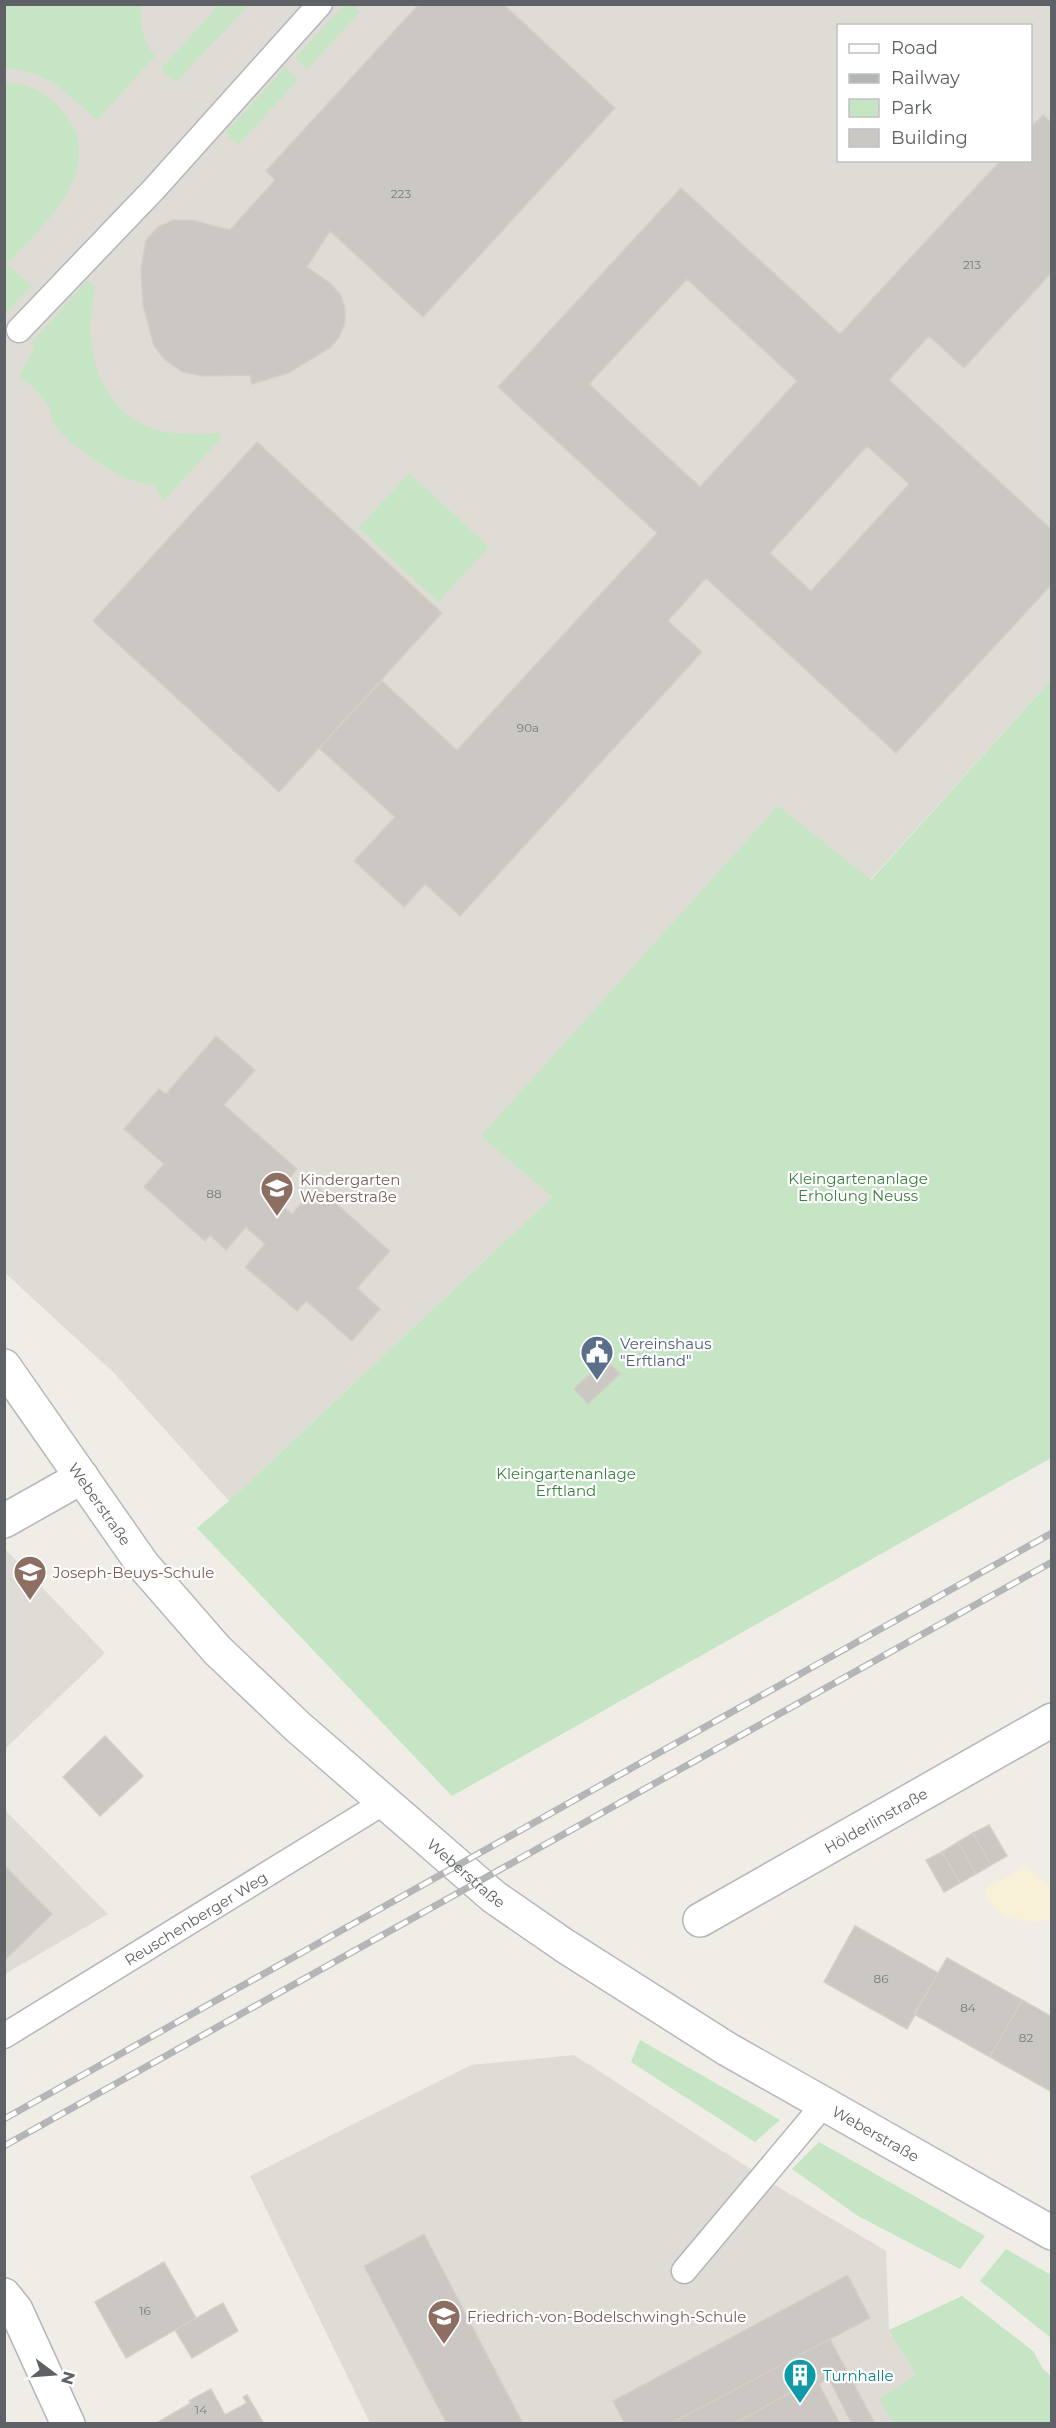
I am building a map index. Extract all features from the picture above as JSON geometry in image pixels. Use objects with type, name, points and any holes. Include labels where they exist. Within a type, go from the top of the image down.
[{"type":"main road","name":"Weberstraße","points":[[4,1366],[143,1565],[217,1650],[298,1727],[494,1897],[727,2049],[1052,2233]]},
{"type":"main road","points":[[4,1521],[82,1477]]},
{"type":"main road","name":"Hölderlinstraße","points":[[700,1920],[1052,1720]]},
{"type":"main road","points":[[4,2295],[16,2310],[68,2424]]},
{"type":"lane","points":[[19,330],[154,189],[320,4]]},
{"type":"lane","name":"Reuschenberger Weg","points":[[4,2036],[386,1801]]},
{"type":"lane","points":[[684,2271],[824,2104]]},
{"type":"shaded area","points":[[5,5],[1051,5],[1051,680],[870,880],[778,807],[482,1136],[552,1197],[229,1501],[114,1373],[5,1273]]},
{"type":"shaded area","name":"Joseph-Beuys-Schule","points":[[5,1549],[105,1653],[5,1749]]},
{"type":"shaded area","points":[[4,1809],[108,1914],[5,1974],[4,1974]]},
{"type":"shaded area","points":[[574,2055],[775,2185],[886,2251],[889,2330],[916,2375],[880,2399],[893,2423],[370,2423],[250,2176],[471,2065]]},
{"type":"green space","points":[[5,4],[141,5],[143,32],[155,56],[97,120],[66,92],[45,78],[33,73],[5,68]]},
{"type":"green space","points":[[220,4],[249,5],[176,82],[161,69]]},
{"type":"green space","points":[[344,5],[353,5],[360,12],[307,69],[295,58]]},
{"type":"green space","points":[[285,68],[298,80],[238,145],[225,133]]},
{"type":"green space","points":[[5,83],[28,87],[55,103],[75,130],[79,151],[76,172],[67,192],[54,212],[7,264],[32,286],[5,314]]},
{"type":"green space","points":[[87,281],[95,286],[91,331],[96,365],[107,392],[116,403],[138,422],[160,431],[186,434],[220,433],[221,438],[163,501],[154,486],[127,479],[97,462],[67,439],[54,424],[47,403],[32,386],[19,377],[34,347],[31,343]]},
{"type":"green space","points":[[409,473],[489,547],[438,602],[359,528]]},
{"type":"green space","points":[[1051,680],[1051,1458],[452,1796],[197,1528],[229,1501],[552,1197],[481,1136],[778,806],[871,880]]},
{"type":"green space","points":[[640,2040],[780,2120],[755,2142],[631,2062]]},
{"type":"green space","points":[[819,2142],[985,2236],[960,2269],[858,2216],[792,2169]]},
{"type":"green space","points":[[1006,2249],[1051,2275],[1051,2338],[980,2281]]},
{"type":"green space","points":[[962,2296],[1033,2351],[1043,2369],[1051,2376],[1051,2423],[893,2423],[879,2399],[916,2375],[889,2330]]},
{"type":"sand","points":[[1025,1867],[1051,1887],[1051,1919],[1027,1921],[1018,1919],[1001,1913],[988,1899],[984,1889]]},
{"type":"building","points":[[419,4],[503,4],[615,108],[423,317],[330,231],[307,267],[330,283],[340,294],[345,308],[345,323],[339,337],[330,348],[288,373],[252,384],[250,375],[203,376],[183,372],[166,361],[154,346],[143,305],[141,269],[146,240],[158,227],[173,220],[191,220],[230,230],[275,180],[266,171]]},
{"type":"building","points":[[1043,115],[1052,123],[1052,272],[964,368],[929,336],[889,380],[1052,530],[1052,584],[896,753],[706,578],[668,621],[702,652],[460,916],[425,884],[404,907],[354,861],[395,817],[319,748],[382,681],[457,750],[657,533],[498,387],[681,188],[840,334],[999,162],[1032,162],[1032,126]],"holes":[[[687,279],[797,381],[700,487],[589,384]],[[867,446],[909,484],[811,591],[770,553]]]},
{"type":"building","points":[[257,442],[442,613],[279,792],[93,621]]},
{"type":"building","points":[[216,1036],[255,1070],[224,1105],[297,1169],[273,1198],[292,1214],[316,1186],[390,1251],[357,1288],[380,1309],[352,1341],[306,1301],[297,1311],[245,1267],[265,1244],[246,1227],[226,1250],[210,1235],[205,1241],[144,1187],[164,1164],[124,1129],[159,1089],[166,1094]]},
{"type":"building","name":"Vereinshaus \"Erftland\"","points":[[606,1359],[620,1374],[588,1404],[574,1389]]},
{"type":"building","points":[[105,1736],[143,1776],[100,1816],[63,1777]]},
{"type":"building","points":[[989,1825],[1007,1856],[991,1865],[973,1833]]},
{"type":"building","points":[[973,1833],[991,1865],[976,1874],[958,1842]]},
{"type":"building","points":[[958,1842],[976,1874],[960,1883],[942,1852]]},
{"type":"building","points":[[942,1852],[960,1883],[944,1892],[926,1860]]},
{"type":"building","points":[[4,1865],[52,1914],[7,1958],[4,1955]]},
{"type":"building","points":[[855,1926],[938,1973],[907,2029],[824,1982]]},
{"type":"building","points":[[947,1958],[1022,2000],[990,2057],[914,2014]]},
{"type":"building","points":[[1022,2000],[1052,2017],[1052,2092],[990,2057]]},
{"type":"building","name":"Friedrich-von-Bodelschwingh-Schule","points":[[424,2234],[523,2424],[447,2424],[364,2266]]},
{"type":"building","points":[[164,2262],[196,2318],[126,2358],[95,2302]]},
{"type":"building","points":[[846,2276],[870,2318],[670,2424],[625,2424],[613,2401]]},
{"type":"building","points":[[223,2303],[238,2331],[192,2358],[175,2330]]},
{"type":"building","points":[[830,2339],[875,2424],[852,2424],[826,2373],[734,2424],[670,2424]]},
{"type":"building","name":"Turnhalle","points":[[823,2374],[826,2380],[819,2384],[840,2424],[734,2424]]},
{"type":"building","points":[[211,2389],[225,2415],[247,2403],[243,2397],[247,2395],[264,2424],[155,2424],[191,2403],[189,2401]]},
{"type":"railway","points":[[4,2119],[1052,1533]]},
{"type":"railway","points":[[4,2146],[1052,1562]]},
{"type":"place","name":"Kindergarten Weberstraße","points":[[277,1217]]},
{"type":"place","name":"Vereinshaus \"Erftland\"","points":[[597,1381]]},
{"type":"place","name":"Joseph-Beuys-Schule","points":[[30,1601]]},
{"type":"place","name":"Friedrich-von-Bodelschwingh-Schule","points":[[444,2345]]},
{"type":"place","name":"Turnhalle","points":[[800,2404]]},
{"type":"park label","name":"Kleingartenanlage Erholung Neuss","points":[[858,1186]]},
{"type":"park label","name":"Kleingartenanlage Erftland","points":[[566,1482]]}]
